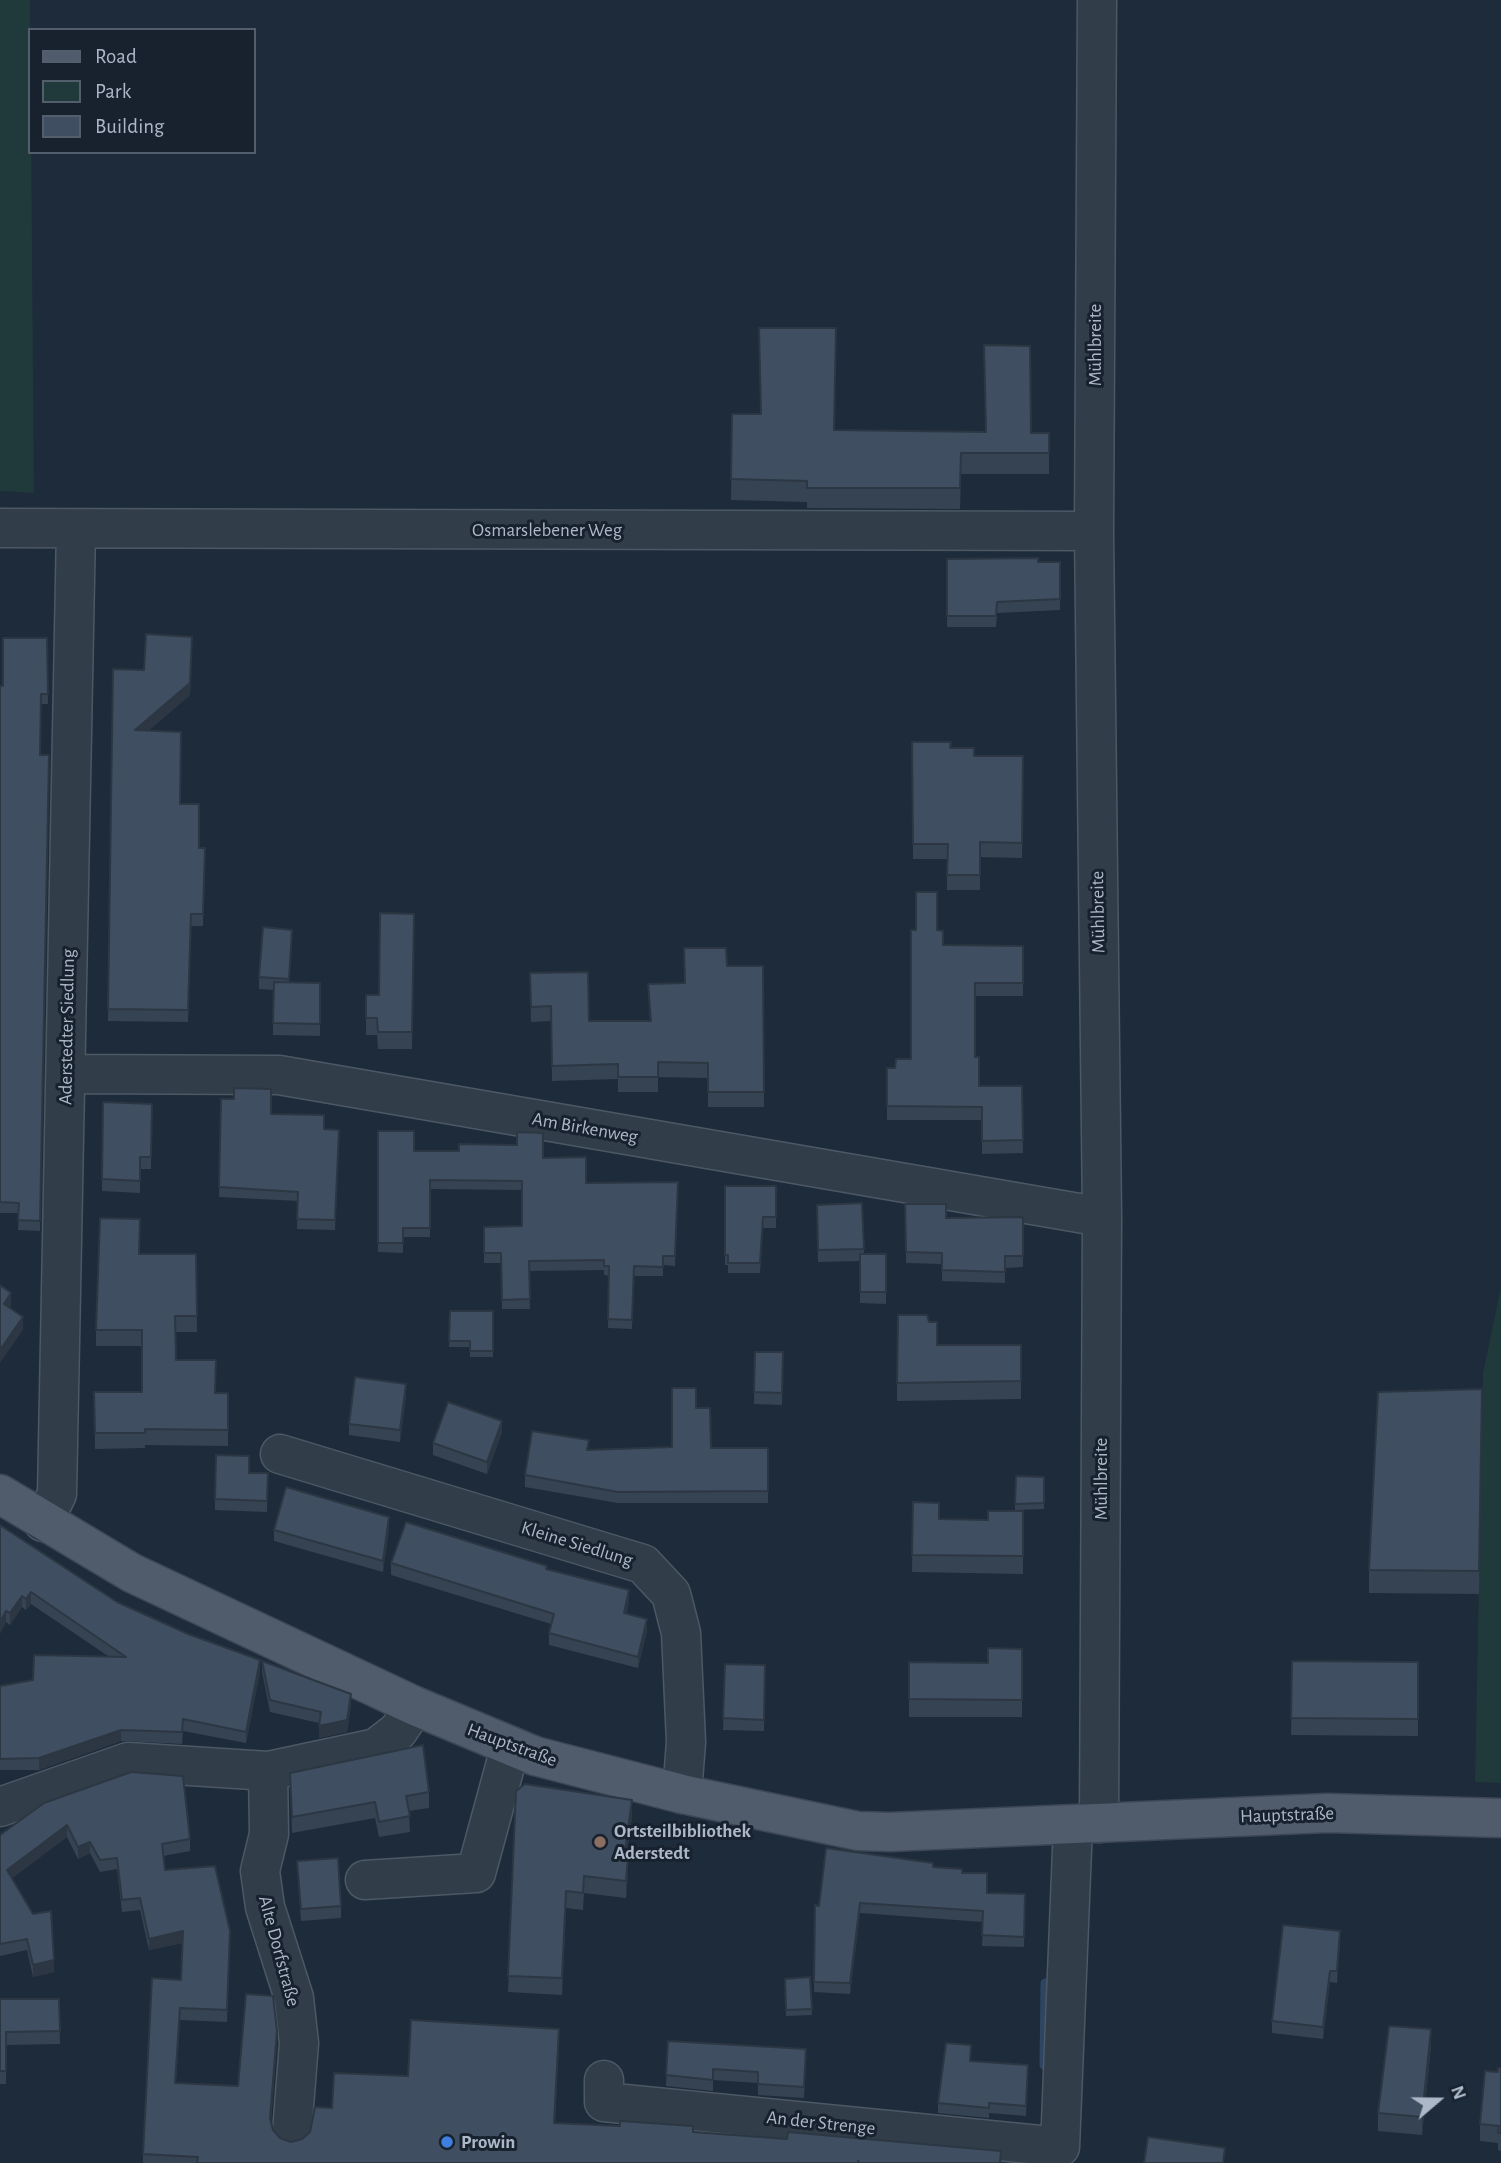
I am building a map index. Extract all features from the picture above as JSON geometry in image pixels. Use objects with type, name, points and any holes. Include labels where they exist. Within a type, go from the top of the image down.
[{"type":"main road","name":"Hauptstraße","points":[[0,1494],[132,1573],[510,1748],[682,1794],[858,1831],[923,1832],[1327,1813],[1501,1818]]},
{"type":"street","name":"Mühlbreite","points":[[1086,1824],[1102,1217],[1094,531],[1097,0]]},
{"type":"street","name":"Osmarslebener Weg","points":[[0,528],[1094,531]]},
{"type":"street","name":"Aderstedter Siedlung","points":[[43,1522],[57,1494],[76,528]]},
{"type":"street","name":"Am Birkenweg","points":[[66,1074],[279,1076],[1102,1217]]},
{"type":"street","name":"Kleine Siedlung","points":[[280,1454],[643,1564],[671,1594],[681,1633],[687,1742],[682,1794]]},
{"type":"street","points":[[0,1807],[128,1762],[268,1770],[376,1748],[398,1731],[415,1706]]},
{"type":"street","points":[[365,1880],[476,1873],[510,1748]]},
{"type":"street","name":"Alte Dorfstraße","points":[[268,1770],[269,1834],[260,1871],[265,1907],[294,1998],[299,2043],[292,2132]]},
{"type":"street","name":"An der Strenge","points":[[604,2080],[604,2102],[1060,2147],[1086,1824]]},
{"type":"green space","points":[[0,0],[30,0],[28,154],[31,154],[34,493],[0,491]]},
{"type":"green space","points":[[1501,1287],[1501,1783],[1475,1782],[1483,1373]]},
{"type":"building","points":[[759,328],[836,328],[834,430],[986,432],[984,345],[1030,346],[1031,433],[1049,433],[1049,453],[961,453],[960,488],[807,488],[807,481],[731,479],[732,414],[761,414]]},
{"type":"building","points":[[1038,558],[1038,562],[1060,562],[1060,599],[997,602],[996,616],[947,616],[947,559]]},
{"type":"building","points":[[146,634],[192,637],[190,683],[135,730],[181,732],[180,804],[199,804],[199,848],[205,848],[203,914],[191,914],[188,1010],[108,1009],[113,669],[144,670]]},
{"type":"building","points":[[3,638],[47,638],[48,694],[41,694],[40,755],[49,755],[40,1221],[18,1220],[19,1203],[0,1202],[0,686],[3,686]]},
{"type":"building","points":[[912,742],[951,742],[950,748],[974,748],[974,756],[1023,756],[1022,843],[980,842],[980,875],[947,875],[948,844],[913,844]]},
{"type":"building","points":[[916,892],[937,892],[937,930],[943,931],[943,945],[1023,946],[1023,983],[975,983],[975,1057],[979,1057],[979,1086],[1022,1086],[1023,1140],[982,1141],[982,1107],[887,1106],[887,1068],[895,1068],[896,1059],[911,1059],[911,930],[916,930]]},
{"type":"building","points":[[380,913],[414,914],[412,1032],[378,1032],[377,1018],[366,1018],[366,995],[379,995]]},
{"type":"building","points":[[263,927],[292,930],[289,979],[259,977]]},
{"type":"building","points":[[684,948],[726,948],[727,966],[763,966],[764,1092],[708,1092],[708,1063],[658,1062],[658,1077],[618,1077],[618,1064],[552,1066],[551,1006],[531,1007],[530,973],[588,972],[589,1021],[651,1021],[648,984],[685,983]]},
{"type":"building","points":[[274,982],[320,983],[320,1024],[273,1023]]},
{"type":"building","points":[[234,1088],[271,1089],[271,1114],[324,1115],[324,1129],[339,1130],[335,1220],[297,1219],[298,1192],[219,1187],[221,1099],[234,1099]]},
{"type":"building","points":[[103,1102],[152,1104],[151,1157],[140,1157],[140,1181],[102,1179]]},
{"type":"building","points":[[378,1131],[414,1131],[414,1151],[459,1151],[459,1144],[517,1145],[517,1132],[543,1133],[543,1158],[586,1157],[586,1183],[678,1182],[675,1256],[663,1256],[663,1267],[634,1266],[632,1320],[608,1319],[609,1266],[604,1266],[604,1260],[529,1261],[530,1299],[502,1300],[501,1253],[484,1253],[484,1227],[522,1226],[522,1181],[430,1180],[430,1228],[403,1228],[403,1243],[378,1243]]},
{"type":"building","points":[[725,1186],[776,1186],[776,1217],[763,1217],[760,1263],[728,1263],[728,1255],[725,1255]]},
{"type":"building","points":[[862,1203],[864,1249],[818,1250],[817,1205]]},
{"type":"building","points":[[905,1204],[946,1204],[946,1218],[1023,1217],[1023,1256],[1005,1256],[1005,1272],[942,1270],[942,1253],[906,1252]]},
{"type":"building","points":[[100,1218],[140,1219],[139,1254],[196,1254],[197,1316],[175,1316],[176,1360],[216,1360],[215,1393],[228,1393],[228,1430],[145,1429],[145,1433],[95,1433],[94,1392],[142,1392],[142,1330],[96,1330]]},
{"type":"building","points":[[860,1254],[886,1254],[886,1292],[860,1292]]},
{"type":"building","points":[[0,1285],[11,1293],[4,1304],[23,1317],[0,1350]]},
{"type":"building","points":[[450,1311],[493,1311],[493,1351],[470,1351],[470,1341],[449,1341]]},
{"type":"building","points":[[898,1315],[927,1315],[929,1322],[937,1322],[937,1345],[1021,1345],[1021,1381],[897,1383]]},
{"type":"building","points":[[755,1352],[783,1352],[782,1393],[754,1392]]},
{"type":"building","points":[[355,1377],[406,1384],[400,1430],[349,1424]]},
{"type":"building","points":[[672,1388],[696,1388],[696,1408],[710,1408],[711,1448],[768,1448],[768,1491],[618,1492],[525,1475],[532,1431],[589,1440],[587,1450],[672,1447]]},
{"type":"building","points":[[1482,1389],[1479,1571],[1369,1570],[1378,1392]]},
{"type":"building","points":[[448,1402],[502,1421],[487,1462],[433,1443]]},
{"type":"building","points":[[216,1455],[249,1456],[249,1473],[268,1473],[267,1501],[215,1499]]},
{"type":"building","points":[[1016,1476],[1044,1477],[1044,1503],[1015,1504]]},
{"type":"building","points":[[286,1487],[389,1517],[383,1561],[274,1530]]},
{"type":"building","points":[[913,1502],[939,1503],[939,1519],[988,1520],[988,1511],[1023,1511],[1023,1556],[912,1555]]},
{"type":"building","points":[[406,1522],[547,1566],[546,1569],[629,1590],[624,1613],[647,1619],[638,1657],[549,1633],[554,1614],[391,1563]]},
{"type":"building","points":[[0,1525],[117,1602],[188,1634],[260,1660],[246,1732],[183,1719],[182,1732],[121,1730],[39,1758],[0,1759],[0,1686],[33,1680],[34,1655],[126,1657],[31,1592],[26,1599],[22,1596],[10,1613],[6,1611],[0,1622]]},
{"type":"building","points":[[988,1648],[1022,1649],[1022,1700],[909,1699],[909,1662],[988,1663]]},
{"type":"building","points":[[262,1661],[351,1694],[347,1720],[319,1726],[321,1712],[270,1700]]},
{"type":"building","points":[[1292,1661],[1418,1662],[1418,1719],[1291,1718]]},
{"type":"building","points":[[725,1664],[765,1665],[764,1720],[723,1718]]},
{"type":"building","points":[[423,1745],[429,1792],[406,1796],[410,1816],[379,1822],[375,1802],[292,1817],[290,1773]]},
{"type":"building","points":[[131,1772],[183,1776],[190,1839],[162,1844],[165,1870],[215,1866],[230,1931],[227,2010],[180,2008],[175,2083],[238,2086],[246,1994],[273,1996],[277,2031],[270,2118],[273,2130],[280,2138],[291,2142],[302,2139],[310,2132],[315,2107],[332,2108],[334,2073],[408,2076],[411,2020],[559,2029],[554,2123],[620,2126],[620,2121],[693,2126],[693,2132],[787,2139],[788,2132],[1001,2151],[1000,2163],[197,2163],[198,2157],[143,2154],[152,1978],[181,1980],[183,1931],[149,1939],[140,1898],[122,1900],[117,1858],[100,1860],[90,1842],[78,1847],[67,1825],[7,1870],[33,1914],[51,1911],[54,1960],[33,1965],[27,1939],[0,1944],[0,1835],[44,1803]]},
{"type":"building","points":[[525,1784],[632,1800],[624,1858],[628,1858],[626,1881],[584,1876],[583,1893],[566,1891],[562,1978],[508,1976],[516,1791]]},
{"type":"building","points":[[826,1848],[933,1863],[933,1867],[962,1869],[962,1873],[987,1873],[987,1893],[1025,1894],[1024,1937],[982,1935],[983,1911],[860,1903],[850,1983],[814,1982],[815,1905],[819,1906]]},
{"type":"building","points":[[338,1858],[341,1906],[301,1909],[297,1861]]},
{"type":"building","points":[[1283,1925],[1340,1931],[1337,1971],[1330,1971],[1323,2027],[1272,2021]]},
{"type":"building","points":[[810,1977],[812,2009],[786,2010],[785,1979]]},
{"type":"building","points":[[0,1999],[59,1999],[60,2031],[6,2032],[6,2071],[0,2071]]},
{"type":"building","points":[[1389,2026],[1431,2029],[1422,2117],[1378,2113]]},
{"type":"building","points":[[668,2041],[806,2049],[804,2087],[758,2084],[758,2072],[713,2069],[713,2080],[666,2075]]},
{"type":"building","points":[[946,2043],[971,2045],[970,2061],[1028,2065],[1026,2106],[989,2103],[989,2108],[938,2103]]},
{"type":"building","points":[[1498,2068],[1501,2068],[1501,2133],[1498,2133],[1499,2126],[1480,2124],[1485,2071],[1498,2072]]},
{"type":"building","points":[[1148,2137],[1225,2148],[1223,2163],[1144,2163]]},
{"type":"waterway","points":[[1044,2065],[1045,1983]]},
{"type":"place","name":"Ortsteilbibliothek Aderstedt","points":[[600,1842]]},
{"type":"place","name":"Prowin","points":[[447,2142]]}]
